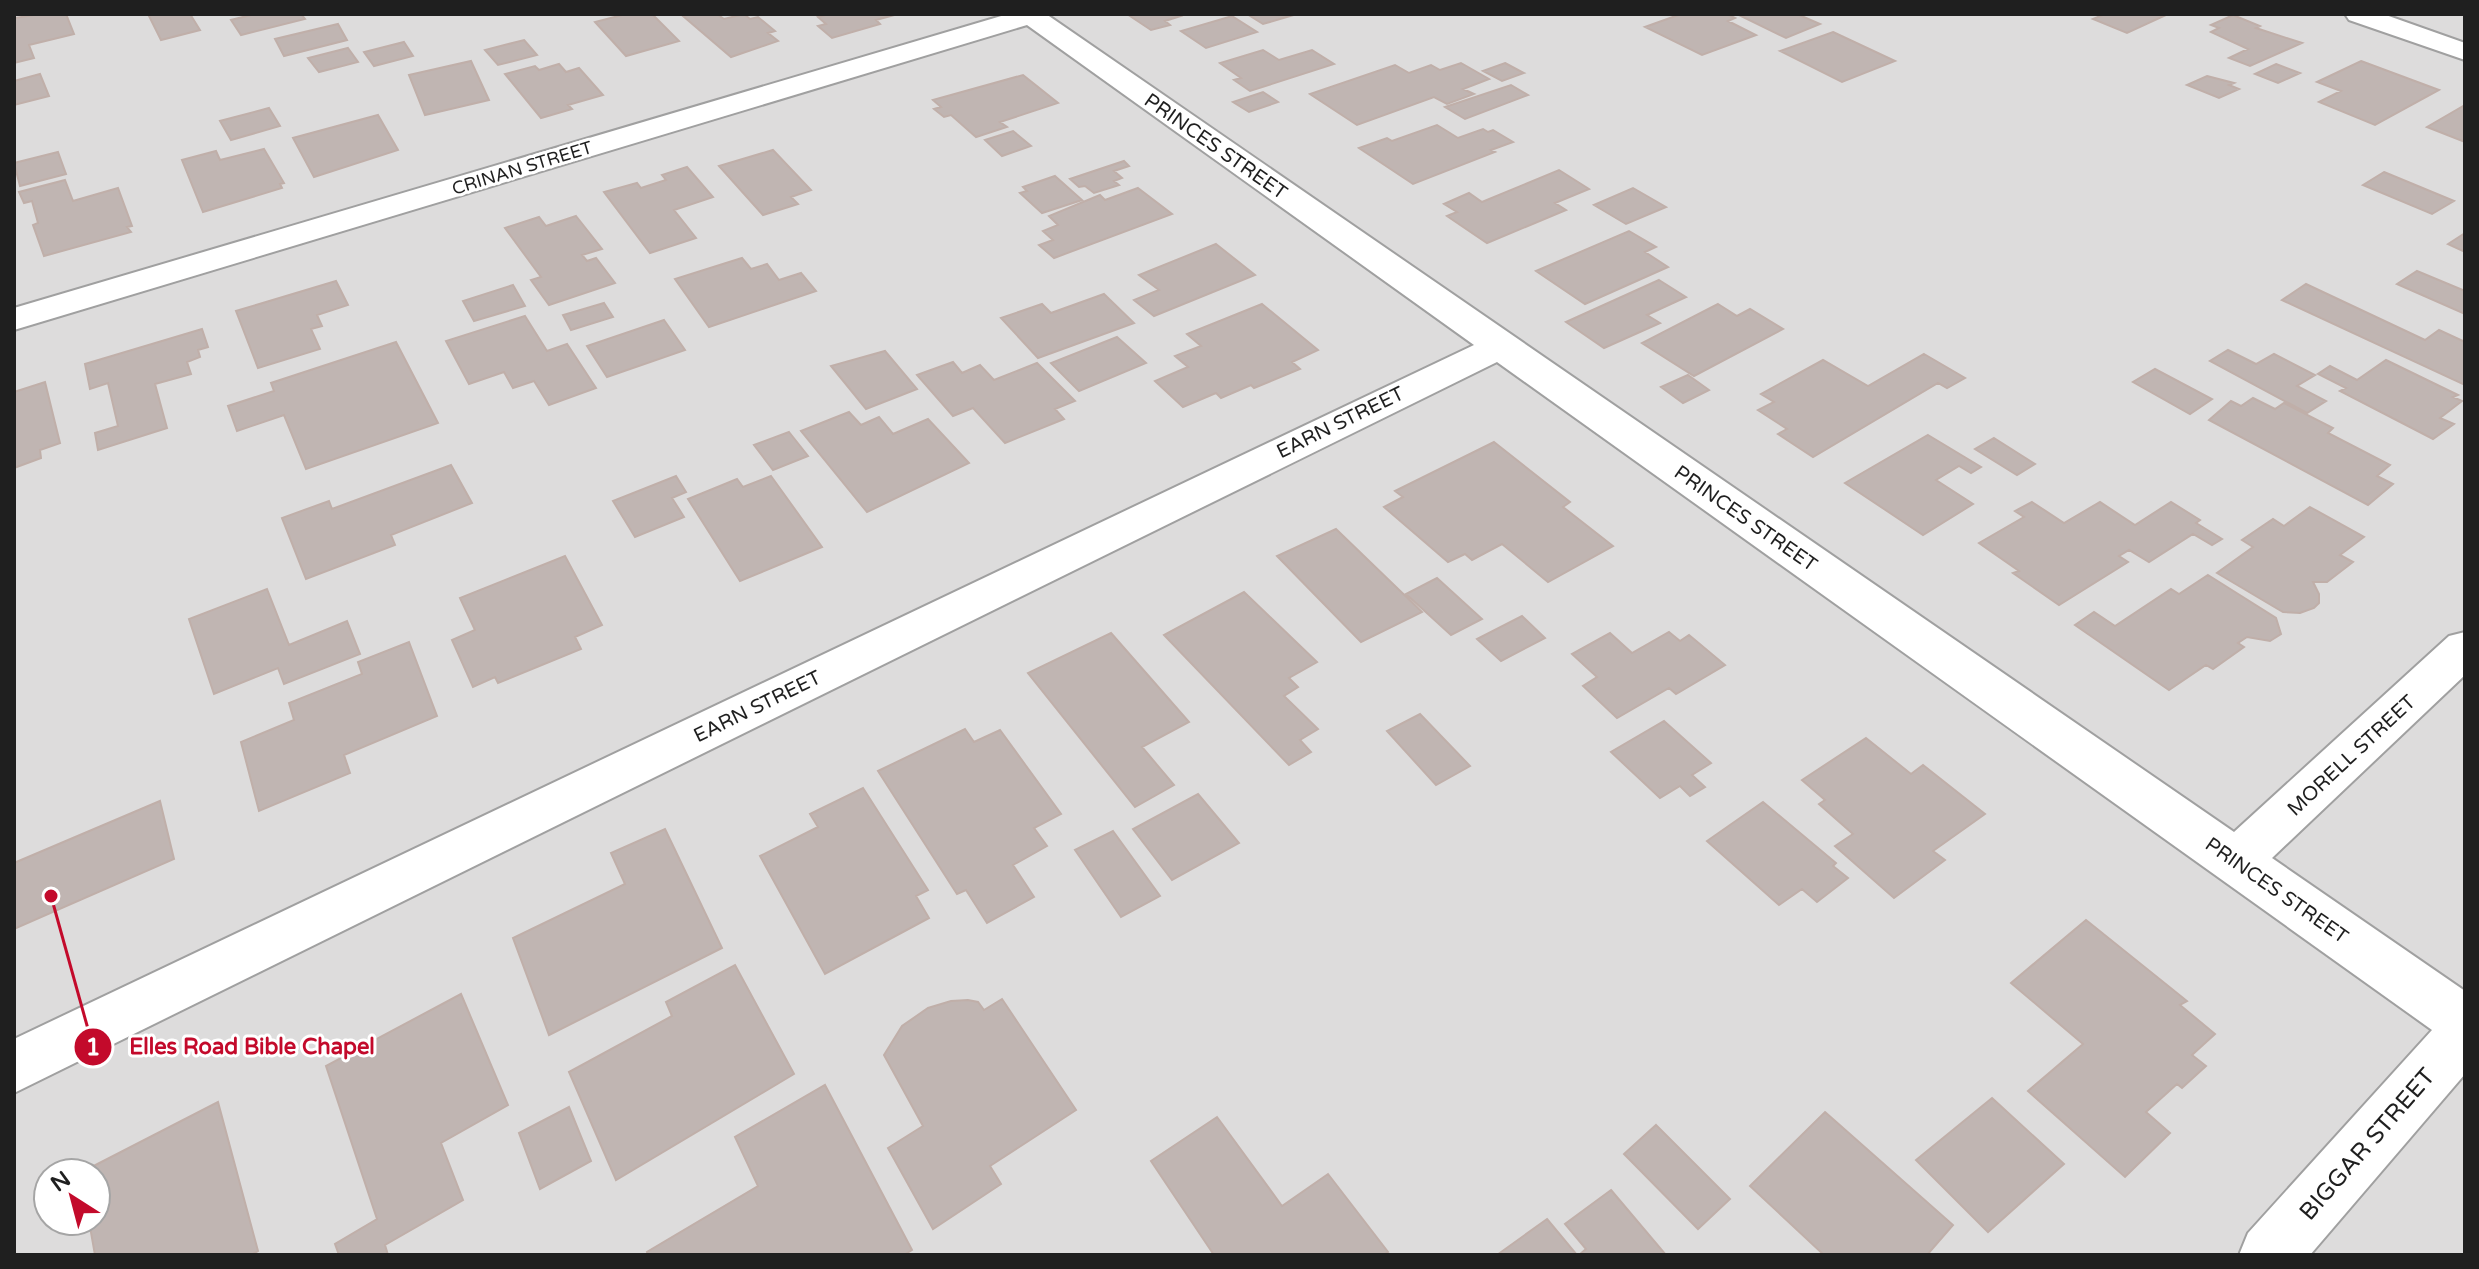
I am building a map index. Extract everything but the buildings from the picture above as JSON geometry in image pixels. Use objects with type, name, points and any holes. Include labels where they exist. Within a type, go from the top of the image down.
[{"type":"street","points":[[2358,14],[2465,52]]},
{"type":"street","name":"CRINAN STREET","points":[[14,319],[1029,15]]},
{"type":"street","name":"PRINCES STREET","points":[[1029,15],[2465,1022]]},
{"type":"street","name":"EARN STREET","points":[[14,1067],[1501,346]]},
{"type":"street","name":"MORELL STREET","points":[[2236,861],[2465,648]]},
{"type":"street","name":"BIGGAR STREET","points":[[2270,1255],[2465,1033]]},
{"type":"shaded area","points":[[14,14],[2465,14],[2465,1255],[14,1255]]},
{"type":"place","name":"Elles Road Bible Chapel","points":[[51,896]]}]
